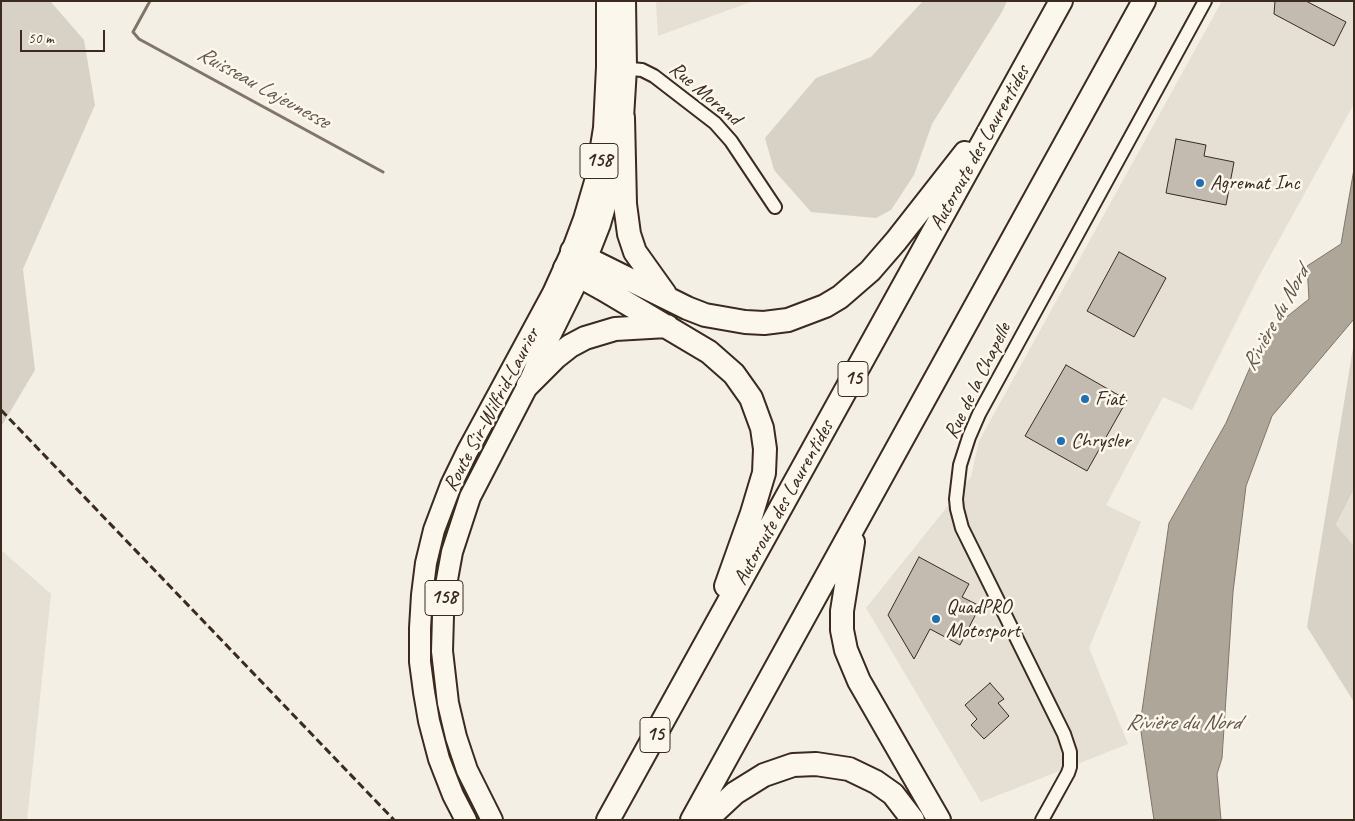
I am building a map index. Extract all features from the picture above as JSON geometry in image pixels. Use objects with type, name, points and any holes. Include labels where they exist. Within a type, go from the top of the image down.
[{"type":"highway","name":"Autoroute des Laurentides","points":[[608,820],[1061,1]]},
{"type":"highway","points":[[692,820],[1144,1]]},
{"type":"highway","points":[[576,263],[669,298],[705,315],[745,322],[764,323],[788,320],[825,306],[856,284],[884,255],[1002,108]]},
{"type":"highway","points":[[623,118],[625,204],[629,234],[639,259],[669,298]]},
{"type":"highway","points":[[576,263],[666,326],[710,352],[734,374],[746,389],[756,409],[764,440],[765,461],[761,485],[703,650]]},
{"type":"highway","points":[[528,385],[556,357],[570,346],[585,338],[615,329],[666,326]]},
{"type":"highway","points":[[856,524],[843,601],[842,625],[846,650],[865,692],[939,820]]},
{"type":"highway","points":[[706,820],[735,793],[753,780],[783,768],[804,764],[838,766],[869,777],[893,794],[913,820]]},
{"type":"main road","name":"Route Sir-Wilfrid-Laurier","points":[[466,820],[439,759],[429,722],[424,692],[420,662],[420,628],[426,563],[439,515],[460,467],[536,326],[600,224],[612,179],[623,118],[607,1]]},
{"type":"main road","name":"Route Sir-Wilfrid-Laurier","points":[[492,820],[467,770],[451,718],[443,660],[444,598],[452,552],[470,497],[528,385],[576,263],[584,219],[597,170],[616,68],[625,1]]},
{"type":"street","name":"Rue de la Chapelle","points":[[1042,820],[1068,773],[1070,752],[1064,734],[962,528],[956,499],[960,465],[969,437],[982,408],[1205,1]]},
{"type":"street","name":"Rue Morand","points":[[616,68],[642,70],[654,76],[715,123],[731,141],[775,207]]},
{"type":"shaded area","points":[[1,1],[50,1],[84,40],[95,105],[23,269],[35,370],[1,427]]},
{"type":"shaded area","points":[[656,1],[753,1],[658,36]]},
{"type":"shaded area","points":[[923,1],[1007,1],[932,124],[914,175],[891,210],[876,218],[811,212],[774,170],[765,138],[816,78],[871,57]]},
{"type":"shaded area","points":[[1222,1],[1354,1],[1354,104],[1259,276],[1192,410],[1163,397],[1106,505],[1141,522],[1089,648],[1128,744],[981,802],[866,608],[971,477],[979,441]]},
{"type":"shaded area","points":[[1354,342],[1354,489],[1336,525],[1354,546],[1354,702],[1307,627]]},
{"type":"shaded area","points":[[1354,489],[1354,546],[1336,526]]},
{"type":"shaded area","points":[[1,550],[51,594],[27,820],[1,820]]},
{"type":"water","name":"Rivière du Nord","points":[[1354,169],[1354,319],[1272,416],[1246,486],[1233,592],[1222,758],[1217,774],[1221,820],[1154,820],[1140,725],[1169,523],[1226,423],[1264,335],[1309,299],[1307,266],[1341,244]]},
{"type":"building","points":[[1275,1],[1306,1],[1346,22],[1334,46],[1274,14]]},
{"type":"building","points":[[1176,139],[1206,145],[1204,156],[1234,162],[1226,205],[1166,193]]},
{"type":"building","points":[[1119,252],[1166,278],[1134,337],[1087,311]]},
{"type":"building","points":[[1066,365],[1127,400],[1087,471],[1025,436]]},
{"type":"building","points":[[919,557],[969,584],[962,597],[980,606],[960,645],[930,629],[914,659],[888,615]]},
{"type":"building","points":[[990,683],[1004,699],[998,703],[1009,716],[984,739],[971,725],[977,719],[965,705]]},
{"type":"waterway","name":"Ruisseau Lajeunesse","points":[[150,1],[133,32],[139,39],[383,172]]},
{"type":"railway","points":[[1,410],[394,820]]},
{"type":"place","name":"Agremat Inc","points":[[1200,183]]},
{"type":"place","name":"Fiat","points":[[1085,399]]},
{"type":"place","name":"Chrysler","points":[[1061,441]]},
{"type":"place","name":"QuadPRO Motosport","points":[[936,619]]}]
